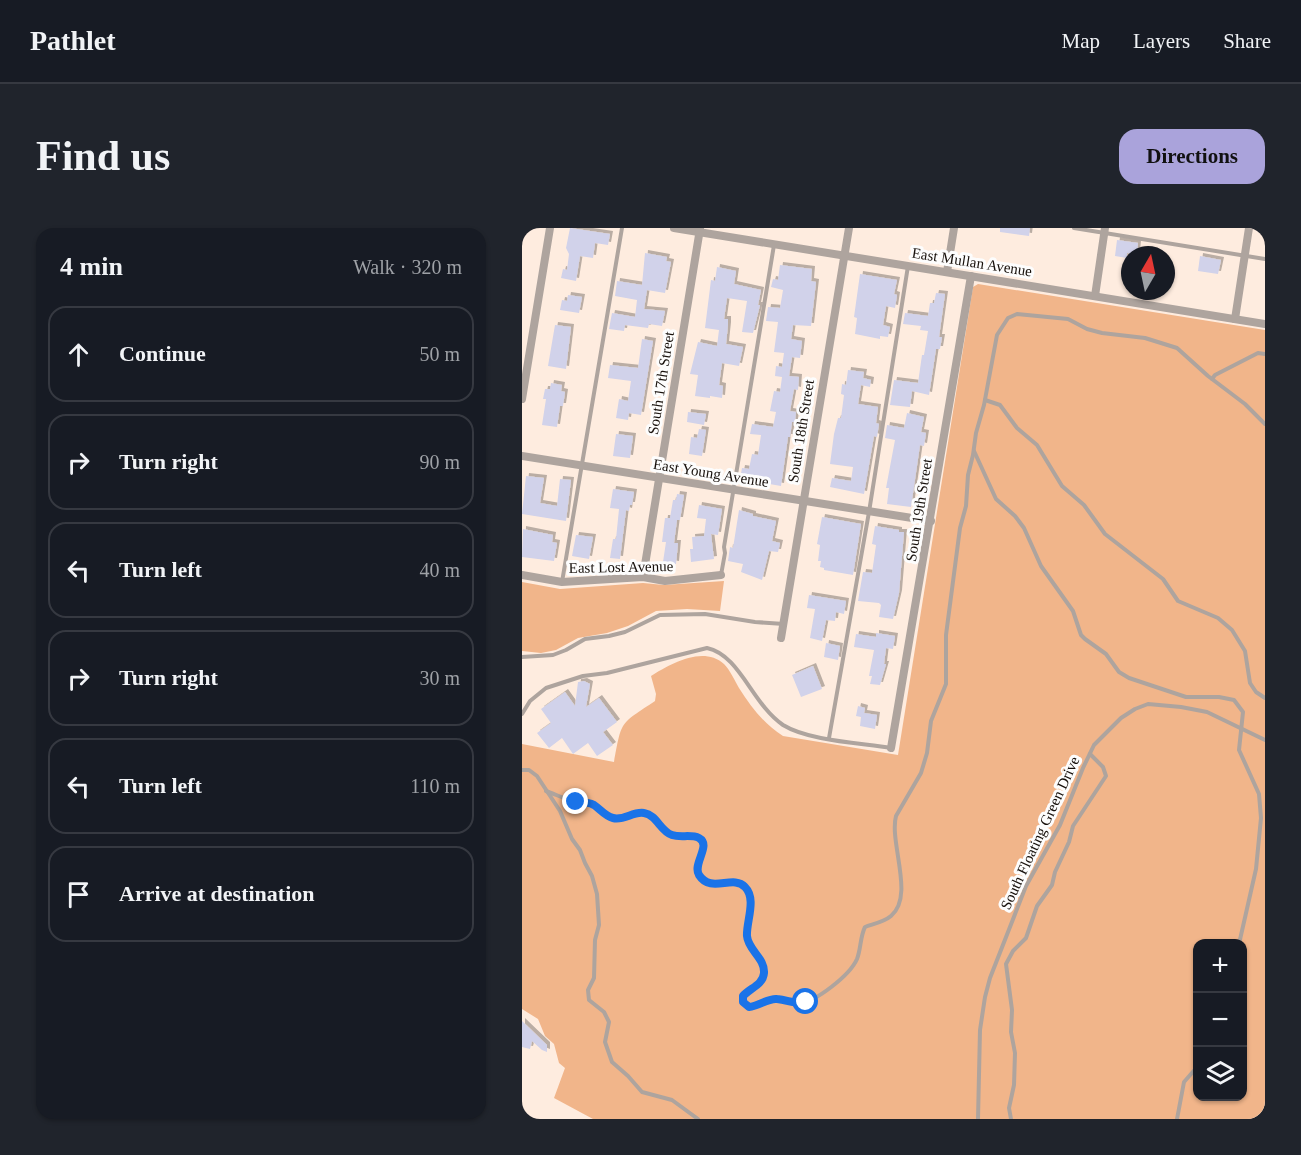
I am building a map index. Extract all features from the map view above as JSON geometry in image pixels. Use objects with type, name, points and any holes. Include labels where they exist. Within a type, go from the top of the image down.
[{"type":"street","points":[[522,399],[550,228]]},
{"type":"street","name":"East Mullan Avenue","points":[[674,228],[700,230],[1265,324]]},
{"type":"street","name":"South 18th Street","points":[[781,638],[849,228]]},
{"type":"street","points":[[947,272],[954,228]]},
{"type":"street","points":[[1235,319],[1249,228]]},
{"type":"street","name":"South 17th Street","points":[[643,577],[700,230]]},
{"type":"street","points":[[1095,296],[1104,230]]},
{"type":"street","name":"South 19th Street","points":[[891,748],[931,521],[970,276]]},
{"type":"street","name":"East Young Avenue","points":[[522,456],[931,521]]},
{"type":"street","name":"East Lost Avenue","points":[[522,574],[562,582],[643,577],[665,581],[721,575]]},
{"type":"lane","points":[[562,582],[622,228]]},
{"type":"lane","points":[[1074,228],[1104,230],[1265,259]]},
{"type":"lane","points":[[721,575],[774,244]]},
{"type":"lane","points":[[829,738],[869,512],[908,266]]},
{"type":"lane","points":[[546,791],[576,802],[592,804],[616,819],[641,812],[651,815],[672,835],[698,837],[702,840],[704,846],[697,870],[704,880],[716,885],[736,883],[746,888],[749,893],[748,942],[763,964],[764,970],[760,982],[743,996],[745,1005],[756,1006],[776,999],[800,1004],[813,999],[843,977],[857,959],[865,927],[889,918],[894,913],[901,897],[894,822],[921,773],[927,753],[931,721],[946,684],[946,635],[960,528],[966,506],[968,475],[997,335],[1008,318],[1017,314],[1068,319],[1102,333],[1144,338],[1168,344],[1187,355],[1265,424]]},
{"type":"lane","points":[[1212,379],[1215,375],[1258,353],[1265,354]]},
{"type":"lane","points":[[985,400],[1000,405],[1017,428],[1037,445],[1062,486],[1084,505],[1105,534],[1163,579],[1178,602],[1212,615],[1232,630],[1245,651],[1248,677],[1252,687],[1265,698]]},
{"type":"lane","points":[[974,451],[996,499],[1015,516],[1024,528],[1041,566],[1074,612],[1081,635],[1106,654],[1119,672],[1137,681],[1186,696],[1234,700],[1243,712],[1239,750],[1258,794],[1261,818],[1256,869],[1240,939]]},
{"type":"lane","points":[[522,657],[553,655],[585,639],[625,632],[660,615],[705,614],[784,624]]},
{"type":"lane","points":[[522,714],[530,701],[546,688],[584,676],[607,673],[707,648],[716,650],[727,658],[763,707],[782,723],[802,733],[891,748]]},
{"type":"lane","name":"South Floating Green Drive","points":[[978,1119],[980,1030],[990,978],[1026,886],[1060,825],[1095,745],[1121,718],[1148,704],[1207,712],[1265,740]]},
{"type":"lane","points":[[1011,1119],[1009,1108],[1014,1085],[1015,1053],[1011,1032],[1012,1010],[1006,964],[1013,951],[1026,938],[1037,906],[1052,885],[1073,826],[1106,776],[1103,766],[1090,754]]},
{"type":"lane","points":[[522,770],[534,772],[560,811],[592,876],[597,894],[599,925],[595,940],[594,978],[588,990],[588,996],[589,1000],[604,1012],[609,1022],[605,1042],[612,1062],[642,1092],[672,1100],[698,1119]]},
{"type":"lane","points":[[1177,1119],[1184,1082],[1193,1071]]},
{"type":"shaded area","points":[[978,284],[1265,330],[1265,1119],[593,1119],[554,1098],[565,1068],[559,1063],[554,1044],[545,1036],[538,1019],[522,1009],[522,744],[614,762],[624,725],[655,701],[656,694],[651,676],[687,658],[706,656],[724,664],[753,708],[764,721],[783,736],[898,755],[973,287]]},
{"type":"shaded area","points":[[724,581],[720,611],[687,609],[656,611],[628,626],[607,633],[578,638],[556,650],[541,653],[522,651],[522,582],[560,589],[643,583],[664,585]]},
{"type":"building","points":[[570,228],[610,234],[608,245],[595,243],[593,258],[580,256],[576,281],[561,278],[563,269],[567,270],[569,254],[566,248]]},
{"type":"building","points":[[1000,228],[1030,228],[1029,236],[1000,232]]},
{"type":"building","points":[[1117,240],[1138,243],[1138,246],[1121,246],[1121,257],[1115,256]]},
{"type":"building","points":[[645,253],[667,257],[666,261],[671,262],[665,293],[647,290],[644,309],[665,311],[662,326],[649,324],[648,328],[625,325],[624,331],[609,329],[612,313],[635,317],[637,300],[615,296],[617,281],[642,285]]},
{"type":"building","points":[[1200,256],[1221,260],[1218,274],[1198,271]]},
{"type":"building","points":[[780,265],[812,269],[811,281],[816,282],[811,326],[793,325],[791,339],[802,341],[800,358],[792,357],[789,376],[799,377],[798,390],[794,389],[790,411],[796,412],[795,422],[792,422],[790,437],[788,437],[781,486],[740,479],[742,468],[749,469],[752,454],[758,455],[761,435],[750,434],[752,424],[773,427],[776,412],[770,411],[774,391],[780,392],[782,377],[775,376],[776,366],[782,367],[784,353],[774,352],[778,322],[766,321],[768,307],[780,308],[783,290],[771,287],[773,279],[778,280]]},
{"type":"building","points":[[717,267],[736,271],[734,284],[761,290],[753,333],[742,332],[747,301],[727,298],[724,319],[728,319],[726,344],[743,347],[739,366],[722,363],[719,385],[723,386],[722,398],[710,396],[710,398],[695,396],[698,375],[690,374],[698,342],[717,346],[719,330],[705,328],[711,280],[715,281]]},
{"type":"building","points":[[860,274],[897,280],[894,294],[897,295],[895,308],[886,306],[883,325],[890,327],[888,337],[880,336],[880,339],[855,334],[857,318],[854,317]]},
{"type":"building","points":[[936,293],[945,294],[939,337],[942,337],[940,349],[936,349],[929,395],[912,391],[910,407],[890,405],[894,380],[918,383],[928,331],[920,330],[921,326],[903,324],[905,313],[928,316],[930,303],[934,303]]},
{"type":"building","points":[[568,295],[582,297],[579,313],[560,310],[562,300],[567,301]]},
{"type":"building","points":[[555,325],[571,327],[566,369],[548,366]]},
{"type":"building","points":[[642,339],[653,341],[641,415],[629,413],[628,420],[616,418],[619,399],[628,401],[631,381],[608,378],[610,365],[638,368]]},
{"type":"building","points":[[848,370],[864,372],[863,378],[871,380],[870,387],[861,385],[858,404],[878,407],[877,437],[874,436],[864,494],[830,487],[832,478],[851,481],[853,467],[830,464],[834,434],[838,418],[841,418],[844,395],[841,394],[842,384],[846,385]]},
{"type":"building","points":[[551,383],[562,385],[561,391],[565,392],[557,427],[542,425],[546,399],[543,399],[545,389],[550,389]]},
{"type":"building","points":[[688,412],[706,414],[704,425],[687,422]]},
{"type":"building","points":[[907,413],[924,417],[921,432],[926,433],[924,446],[920,445],[911,507],[887,504],[889,488],[886,488],[895,440],[885,438],[887,425],[904,428]]},
{"type":"building","points":[[699,429],[706,430],[702,456],[689,454],[691,437],[697,438]]},
{"type":"building","points":[[616,434],[633,436],[630,458],[613,456]]},
{"type":"building","points":[[526,476],[544,478],[540,503],[557,506],[560,479],[571,480],[566,521],[522,514]]},
{"type":"building","points":[[613,489],[634,492],[632,505],[629,511],[626,510],[620,559],[610,558],[613,539],[616,539],[619,509],[610,508]]},
{"type":"building","points":[[677,494],[684,495],[674,543],[678,543],[676,564],[663,562],[666,542],[662,542],[665,518],[670,518],[673,500],[676,500]]},
{"type":"building","points":[[699,505],[722,509],[718,535],[711,534],[714,559],[691,562],[692,537],[704,536],[706,519],[697,518]]},
{"type":"building","points":[[739,510],[776,521],[772,541],[780,543],[778,552],[769,551],[762,580],[741,572],[743,564],[728,561],[730,547],[733,548]]},
{"type":"building","points":[[822,517],[861,524],[853,575],[824,570],[820,567],[821,561],[818,561],[820,545],[817,544]]},
{"type":"building","points":[[875,526],[904,532],[899,593],[893,619],[879,617],[881,605],[879,603],[858,601],[863,572],[872,573],[876,545],[872,544]]},
{"type":"building","points":[[523,529],[553,535],[552,542],[557,543],[554,561],[522,557]]},
{"type":"building","points":[[576,535],[593,537],[589,559],[572,556]]},
{"type":"building","points":[[809,595],[846,601],[844,614],[836,612],[835,621],[826,620],[822,641],[810,638],[815,609],[807,608]]},
{"type":"building","points":[[876,633],[895,636],[893,649],[886,648],[884,664],[886,664],[880,685],[870,684],[872,676],[869,676],[874,650],[854,647],[856,634],[876,637]]},
{"type":"building","points":[[826,643],[840,646],[838,660],[824,657]]},
{"type":"building","points":[[813,666],[822,689],[801,697],[792,675]]},
{"type":"building","points":[[584,681],[590,684],[586,707],[599,698],[617,722],[603,732],[613,745],[597,756],[588,743],[573,754],[562,738],[549,748],[537,733],[551,723],[541,709],[565,692],[575,706],[578,682]]},
{"type":"building","points":[[858,706],[865,708],[864,713],[877,715],[875,729],[860,726],[861,717],[856,716]]},
{"type":"building","points":[[522,1021],[547,1045],[547,1052],[532,1041],[530,1049],[522,1047]]},
{"type":"route","points":[[576,802],[592,804],[616,819],[641,812],[651,815],[672,835],[698,837],[702,840],[704,846],[697,864],[700,876],[708,883],[716,885],[741,884],[749,893],[748,942],[763,964],[764,970],[760,982],[743,996],[743,1002],[749,1007],[776,999],[794,1004],[806,1002]]}]
